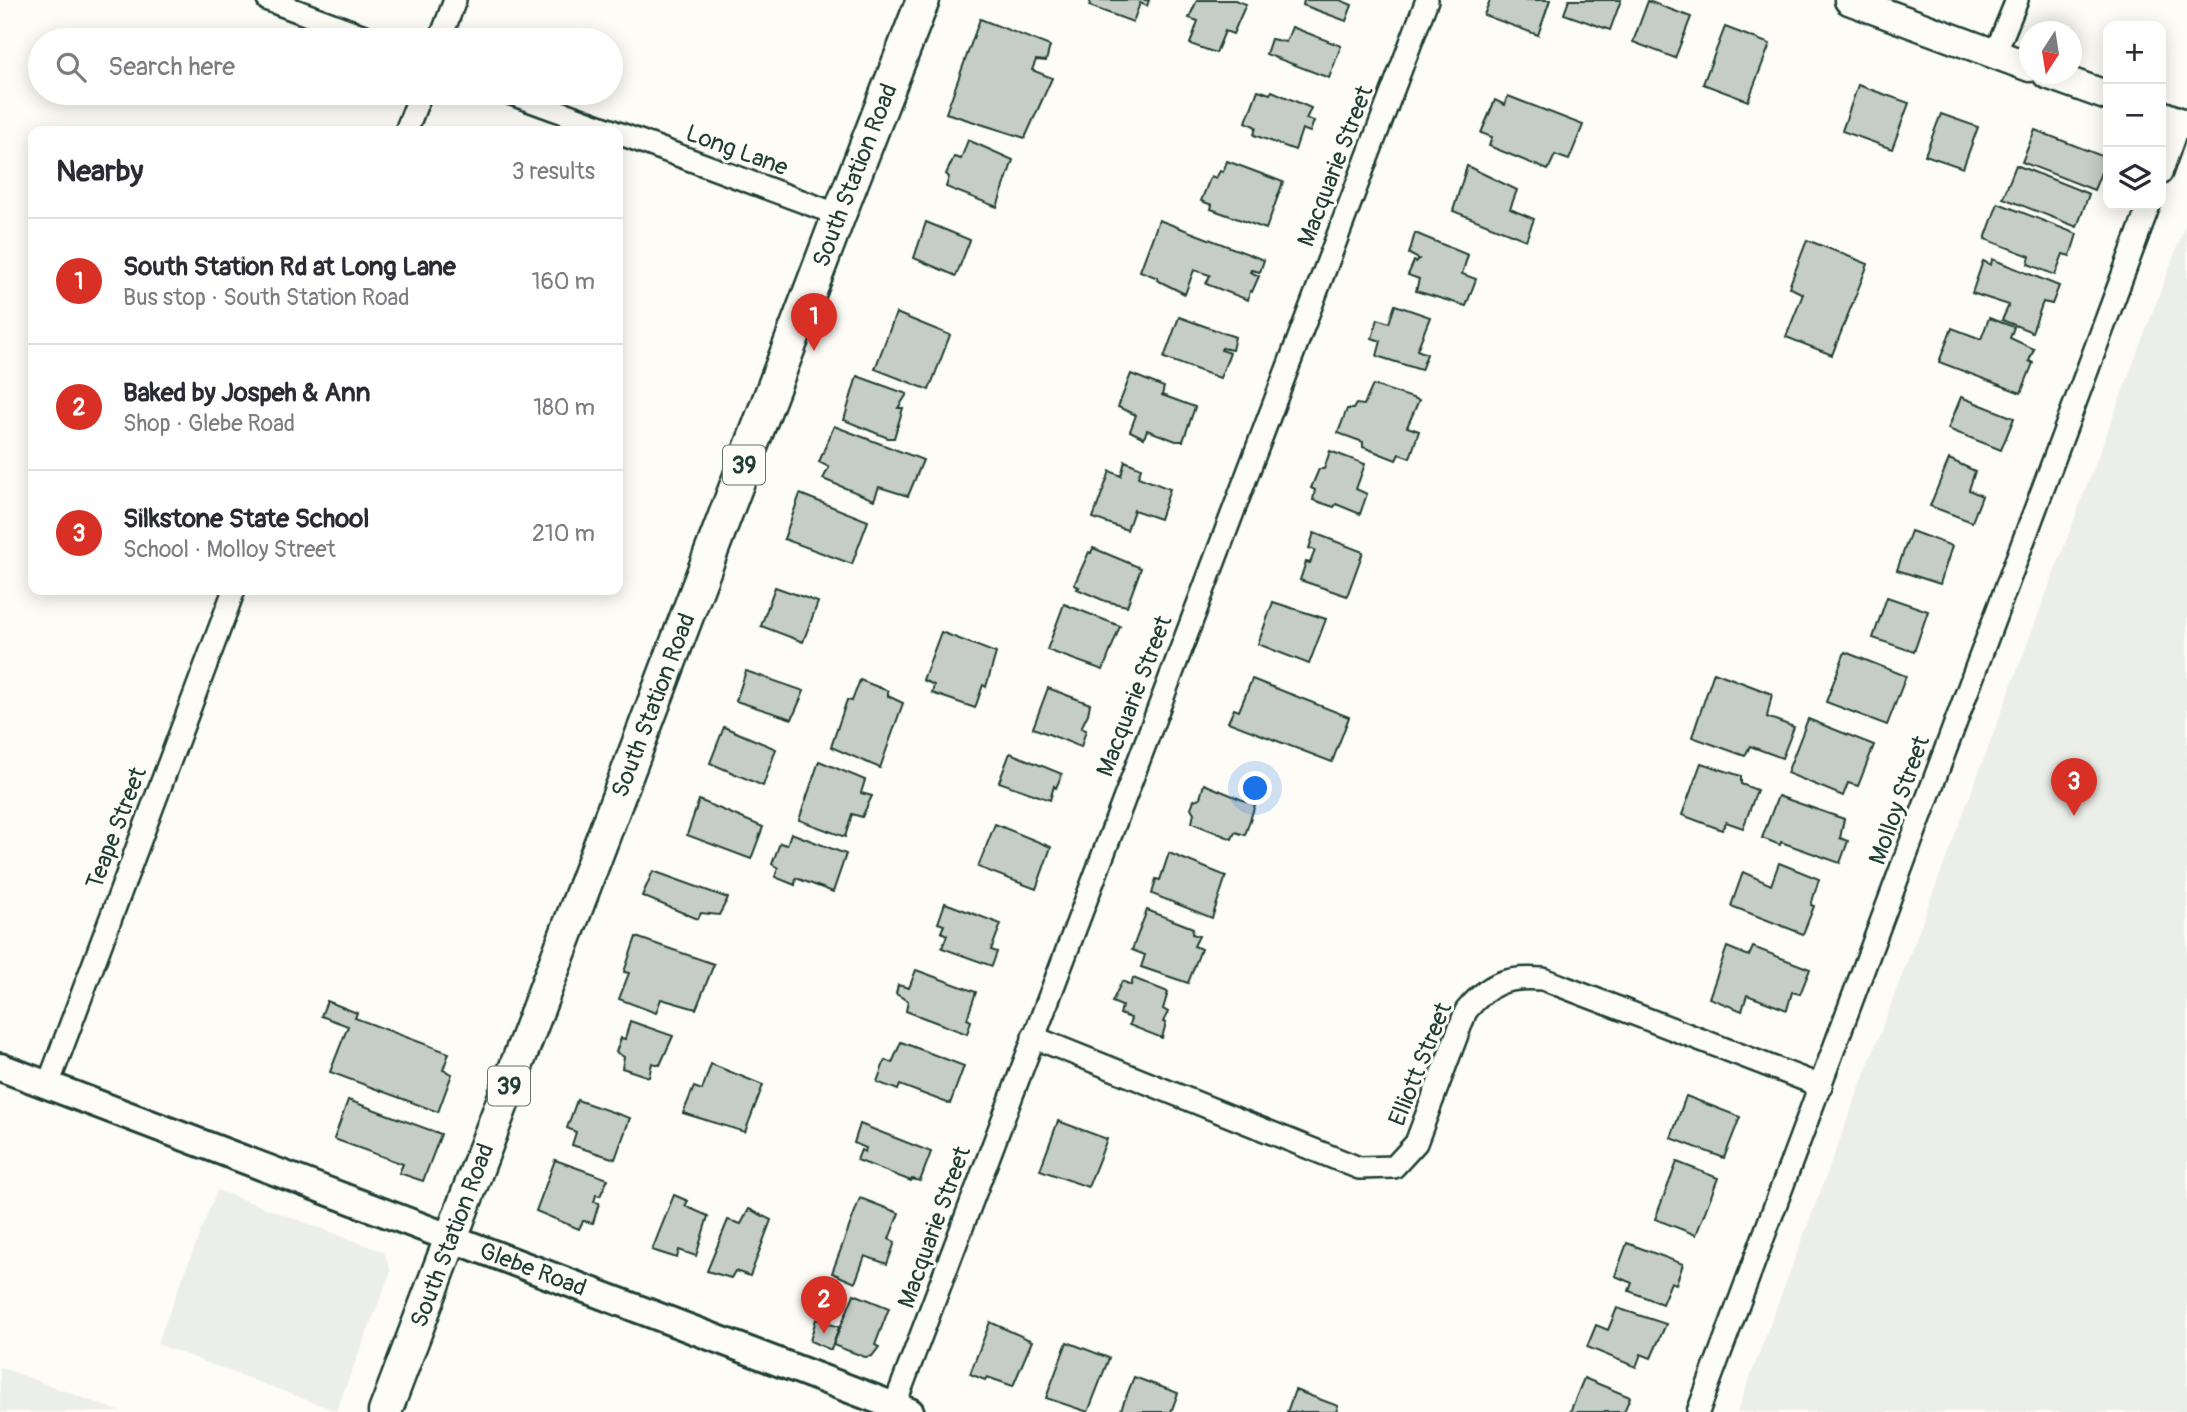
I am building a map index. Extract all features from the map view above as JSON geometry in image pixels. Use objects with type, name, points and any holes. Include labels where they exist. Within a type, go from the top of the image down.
[{"type":"main road","name":"South Station Road","points":[[385,1412],[923,0]]},
{"type":"main road","points":[[1849,0],[2019,63]]},
{"type":"main road","points":[[2075,84],[2103,94]]},
{"type":"street","points":[[268,0],[343,28]]},
{"type":"street","points":[[444,28],[455,0]]},
{"type":"street","name":"Macquarie Street","points":[[899,1410],[1032,1037],[1427,0]]},
{"type":"street","points":[[1995,54],[2017,0]]},
{"type":"street","points":[[408,126],[416,105]]},
{"type":"street","name":"Long Lane","points":[[542,105],[599,126]]},
{"type":"street","points":[[2166,156],[2176,121]]},
{"type":"street","name":"Long Lane","points":[[623,135],[839,215]]},
{"type":"street","name":"Molloy Street","points":[[1698,1412],[2147,210]]},
{"type":"street","name":"Teape Street","points":[[48,1085],[232,595]]},
{"type":"street","name":"Elliott Street","points":[[1032,1037],[1359,1168],[1394,1167],[1416,1143],[1466,1011],[1478,996],[1516,977],[1544,979],[1821,1086]]},
{"type":"street","name":"Glebe Road","points":[[0,1067],[899,1410]]},
{"type":"shaded area","points":[[2187,221],[2187,1412],[1737,1412]]},
{"type":"shaded area","points":[[217,1190],[384,1252],[391,1271],[336,1411],[157,1344]]},
{"type":"shaded area","points":[[0,1367],[121,1412],[0,1412]]},
{"type":"building","points":[[1091,0],[1149,0],[1147,6],[1140,3],[1133,22],[1089,6]]},
{"type":"building","points":[[1197,0],[1235,0],[1246,4],[1233,34],[1225,31],[1216,53],[1190,44],[1198,21],[1189,18]]},
{"type":"building","points":[[1304,0],[1340,0],[1352,5],[1346,21],[1303,5]]},
{"type":"building","points":[[1490,0],[1550,0],[1538,35],[1484,15]]},
{"type":"building","points":[[1569,0],[1621,0],[1610,30],[1564,14]]},
{"type":"building","points":[[1648,1],[1691,17],[1675,58],[1633,42]]},
{"type":"building","points":[[980,19],[1050,46],[1046,61],[1036,60],[1032,70],[1052,78],[1025,138],[946,113]]},
{"type":"building","points":[[1292,27],[1341,46],[1329,78],[1266,54],[1271,39],[1286,42]]},
{"type":"building","points":[[1725,27],[1770,44],[1748,101],[1703,84]]},
{"type":"building","points":[[1858,85],[1909,103],[1892,149],[1842,131]]},
{"type":"building","points":[[1258,90],[1270,94],[1272,91],[1311,108],[1306,119],[1314,121],[1310,132],[1302,129],[1295,150],[1254,135],[1256,127],[1246,122]]},
{"type":"building","points":[[1508,96],[1583,125],[1569,160],[1555,155],[1548,170],[1489,146],[1492,137],[1481,133],[1495,100],[1505,105]]},
{"type":"building","points":[[1941,114],[1978,127],[1963,168],[1925,155]]},
{"type":"building","points":[[2035,130],[2103,156],[2103,168],[2094,190],[2022,162]]},
{"type":"building","points":[[968,140],[1013,160],[997,207],[946,187],[949,177],[946,174],[954,157],[961,159]]},
{"type":"building","points":[[1227,161],[1283,182],[1266,229],[1211,209],[1212,205],[1201,201],[1211,176],[1216,178],[1220,171],[1223,172]]},
{"type":"building","points":[[2016,165],[2089,194],[2077,227],[2003,198]]},
{"type":"building","points":[[1467,166],[1517,190],[1510,209],[1534,219],[1526,240],[1453,211]]},
{"type":"building","points":[[1998,203],[2077,234],[2070,256],[2063,254],[2055,275],[2028,264],[2030,256],[1985,239]]},
{"type":"building","points":[[1159,220],[1264,260],[1260,272],[1250,272],[1259,276],[1248,300],[1206,284],[1210,275],[1194,270],[1185,294],[1140,271]]},
{"type":"building","points":[[926,222],[970,240],[956,276],[914,258]]},
{"type":"building","points":[[1415,233],[1468,255],[1462,274],[1476,279],[1466,306],[1416,291],[1419,279],[1408,275],[1414,261],[1419,259],[1409,254]]},
{"type":"building","points":[[1807,240],[1868,264],[1832,355],[1786,337],[1803,294],[1789,287]]},
{"type":"building","points":[[1992,259],[2059,286],[2052,304],[2043,302],[2032,332],[2002,320],[2009,305],[1972,293],[1983,261],[1991,265]]},
{"type":"building","points":[[1395,305],[1430,317],[1417,350],[1427,354],[1421,370],[1377,356],[1381,341],[1372,338],[1378,319],[1389,323]]},
{"type":"building","points":[[896,313],[950,335],[929,390],[875,369]]},
{"type":"building","points":[[1179,317],[1235,337],[1232,350],[1221,350],[1230,353],[1220,378],[1164,358]]},
{"type":"building","points":[[1989,318],[2014,327],[2010,338],[2034,349],[2029,361],[2033,363],[2021,393],[1939,362],[1952,328],[1981,339]]},
{"type":"building","points":[[1131,374],[1164,387],[1162,395],[1195,407],[1183,441],[1147,430],[1144,438],[1130,431],[1136,415],[1118,407]]},
{"type":"building","points":[[857,376],[907,394],[898,408],[903,408],[894,438],[844,420]]},
{"type":"building","points":[[1373,385],[1419,400],[1407,427],[1419,431],[1410,458],[1399,454],[1396,460],[1363,447],[1363,442],[1338,433],[1347,409],[1353,409],[1356,404],[1364,405]]},
{"type":"building","points":[[1961,397],[2014,418],[2001,450],[1948,429]]},
{"type":"building","points":[[834,426],[923,460],[908,496],[879,487],[874,500],[823,479],[829,467],[819,462]]},
{"type":"building","points":[[1330,451],[1365,464],[1356,489],[1367,494],[1360,514],[1336,504],[1334,507],[1313,500],[1315,490],[1311,488],[1319,469],[1324,469]]},
{"type":"building","points":[[1949,459],[1975,471],[1969,490],[1982,496],[1972,522],[1930,506]]},
{"type":"building","points":[[1125,461],[1141,468],[1138,477],[1170,489],[1160,519],[1134,510],[1127,530],[1093,518],[1110,471],[1121,476]]},
{"type":"building","points":[[800,494],[868,521],[852,564],[784,539]]},
{"type":"building","points":[[1911,531],[1952,546],[1940,584],[1897,570]]},
{"type":"building","points":[[1314,533],[1363,552],[1347,596],[1300,580],[1306,562],[1310,563],[1315,550],[1309,548]]},
{"type":"building","points":[[1093,548],[1141,568],[1127,606],[1105,601],[1077,589],[1079,587],[1074,585]]},
{"type":"building","points":[[775,587],[818,602],[803,642],[761,626]]},
{"type":"building","points":[[1887,597],[1928,611],[1914,652],[1873,638]]},
{"type":"building","points":[[1273,602],[1326,619],[1309,664],[1258,644]]},
{"type":"building","points":[[1064,604],[1120,626],[1103,670],[1047,650]]},
{"type":"building","points":[[941,632],[996,653],[986,687],[983,685],[975,708],[932,693],[934,685],[923,680]]},
{"type":"building","points":[[1845,652],[1906,676],[1887,725],[1826,702]]},
{"type":"building","points":[[746,671],[804,691],[792,719],[736,701]]},
{"type":"building","points":[[1714,672],[1772,694],[1767,717],[1794,727],[1782,758],[1750,746],[1745,756],[1692,737]]},
{"type":"building","points":[[1252,679],[1349,717],[1332,762],[1228,722],[1234,709],[1239,711]]},
{"type":"building","points":[[860,680],[888,691],[888,696],[903,703],[880,768],[831,747],[847,700],[852,701]]},
{"type":"building","points":[[1048,688],[1090,704],[1081,728],[1086,730],[1081,747],[1033,728]]},
{"type":"building","points":[[1808,719],[1874,745],[1858,786],[1848,783],[1843,796],[1787,773]]},
{"type":"building","points":[[724,727],[776,749],[763,786],[710,763]]},
{"type":"building","points":[[1010,753],[1062,774],[1056,788],[1054,786],[1050,800],[999,782]]},
{"type":"building","points":[[819,761],[865,780],[861,793],[872,796],[862,817],[852,814],[845,837],[799,820]]},
{"type":"building","points":[[1701,763],[1741,776],[1741,784],[1757,790],[1743,828],[1726,822],[1722,830],[1682,815]]},
{"type":"building","points":[[1204,784],[1255,805],[1245,835],[1235,832],[1232,839],[1192,823],[1194,813],[1191,808],[1194,800],[1200,798]]},
{"type":"building","points":[[1778,796],[1844,819],[1840,838],[1848,841],[1840,863],[1762,838]]},
{"type":"building","points":[[699,800],[763,827],[751,859],[687,835]]},
{"type":"building","points":[[995,824],[1051,847],[1036,889],[978,867]]},
{"type":"building","points":[[791,833],[846,854],[833,892],[796,878],[795,885],[775,877],[778,868],[772,864],[780,843],[787,845]]},
{"type":"building","points":[[1169,853],[1226,876],[1212,918],[1152,894]]},
{"type":"building","points":[[1779,863],[1819,879],[1811,905],[1814,906],[1803,934],[1731,906],[1743,872],[1771,885]]},
{"type":"building","points":[[653,871],[728,898],[719,915],[701,913],[698,919],[642,896]]},
{"type":"building","points":[[945,903],[1001,924],[991,950],[997,952],[992,966],[942,948],[947,935],[941,932],[944,925],[938,923]]},
{"type":"building","points":[[1147,910],[1193,928],[1192,934],[1199,936],[1194,946],[1201,949],[1188,983],[1141,967],[1145,955],[1132,950]]},
{"type":"building","points":[[636,937],[714,964],[696,1009],[661,999],[656,1013],[619,999],[629,973],[624,972]]},
{"type":"building","points":[[1727,947],[1749,956],[1753,947],[1810,969],[1800,994],[1792,992],[1787,1010],[1747,995],[1742,1011],[1709,998]]},
{"type":"building","points":[[916,970],[976,992],[967,1019],[971,1021],[967,1034],[906,1011],[908,1001],[896,994],[898,985],[909,988]]},
{"type":"building","points":[[1133,978],[1168,992],[1163,1009],[1168,1012],[1163,1022],[1166,1023],[1162,1038],[1129,1025],[1131,1018],[1120,1014],[1122,1006],[1112,1002],[1122,981],[1131,985]]},
{"type":"building","points":[[327,1001],[357,1013],[355,1018],[449,1053],[443,1070],[452,1074],[438,1112],[330,1072],[348,1026],[321,1016]]},
{"type":"building","points":[[630,1021],[673,1036],[660,1065],[652,1063],[649,1077],[622,1068],[624,1057],[616,1052],[621,1038],[625,1039]]},
{"type":"building","points":[[901,1042],[964,1066],[950,1104],[900,1085],[898,1090],[877,1082],[885,1060],[892,1063]]},
{"type":"building","points":[[711,1064],[763,1085],[745,1132],[683,1113],[694,1087],[702,1090]]},
{"type":"building","points":[[1686,1096],[1740,1117],[1724,1158],[1671,1138]]},
{"type":"building","points":[[348,1100],[441,1134],[423,1181],[399,1173],[403,1164],[334,1139]]},
{"type":"building","points":[[577,1100],[630,1118],[615,1159],[572,1145],[576,1132],[567,1128]]},
{"type":"building","points":[[1058,1121],[1107,1139],[1088,1187],[1040,1170]]},
{"type":"building","points":[[860,1124],[931,1152],[920,1181],[911,1181],[857,1160],[861,1150],[865,1152],[866,1148],[854,1143]]},
{"type":"building","points":[[555,1160],[608,1179],[600,1196],[596,1195],[594,1202],[599,1203],[593,1223],[583,1221],[579,1229],[536,1211]]},
{"type":"building","points":[[1677,1162],[1718,1178],[1696,1235],[1655,1219]]},
{"type":"building","points":[[674,1195],[688,1201],[685,1206],[708,1216],[696,1256],[679,1250],[677,1258],[652,1250]]},
{"type":"building","points":[[860,1198],[899,1213],[889,1239],[895,1242],[887,1264],[865,1256],[855,1283],[832,1273]]},
{"type":"building","points":[[749,1209],[771,1220],[750,1276],[735,1271],[731,1278],[707,1271],[728,1220],[741,1224]]},
{"type":"building","points":[[1627,1243],[1683,1264],[1676,1284],[1671,1282],[1662,1304],[1629,1291],[1632,1283],[1615,1276]]},
{"type":"building","points":[[854,1294],[889,1308],[875,1345],[879,1347],[872,1356],[865,1357],[833,1345]]},
{"type":"building","points":[[1617,1308],[1666,1324],[1651,1358],[1641,1354],[1636,1367],[1587,1347],[1596,1325],[1608,1330]]},
{"type":"building","points":[[816,1319],[839,1327],[831,1350],[810,1341]]},
{"type":"building","points":[[990,1322],[1032,1341],[1013,1386],[970,1374]]},
{"type":"building","points":[[1067,1342],[1109,1358],[1088,1412],[1046,1398]]},
{"type":"building","points":[[1134,1377],[1178,1393],[1171,1412],[1120,1412]]},
{"type":"building","points":[[1584,1378],[1630,1397],[1624,1412],[1570,1412]]},
{"type":"building","points":[[1295,1390],[1338,1406],[1336,1412],[1287,1412]]},
{"type":"place","name":"South Station Rd at Long Lane","points":[[814,351]]},
{"type":"place","name":"Silkstone State School","points":[[2074,816]]},
{"type":"place","name":"Baked by Jospeh & Ann","points":[[824,1334]]}]
